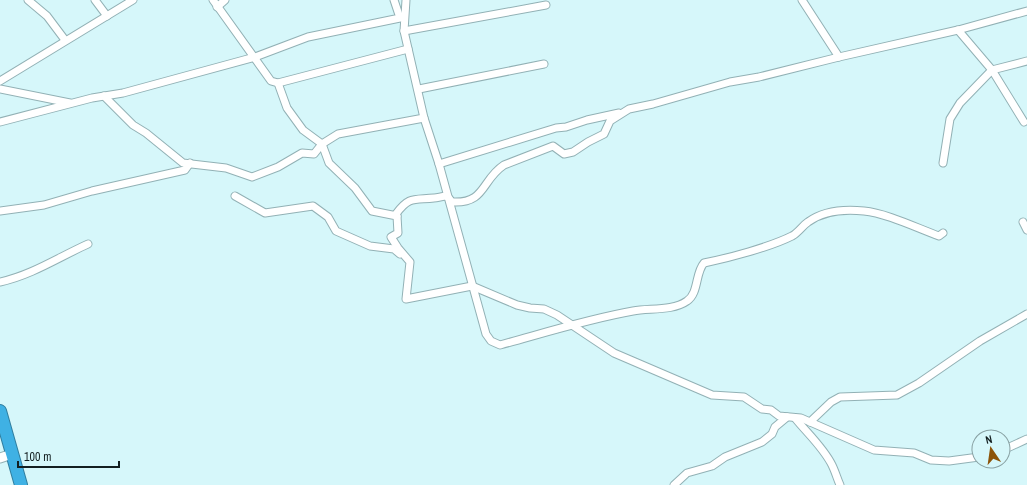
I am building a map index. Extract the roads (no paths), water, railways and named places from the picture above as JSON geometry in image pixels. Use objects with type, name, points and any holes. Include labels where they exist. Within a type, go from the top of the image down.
[{"type":"highway","points":[[0,411],[21,485]]},
{"type":"street","points":[[28,0],[47,16],[66,40]]},
{"type":"street","points":[[95,0],[107,16]]},
{"type":"street","points":[[0,81],[133,0]]},
{"type":"street","points":[[213,0],[255,57],[270,81],[278,83],[408,49]]},
{"type":"street","points":[[217,7],[225,0]]},
{"type":"street","points":[[0,122],[73,103],[123,93],[255,57],[308,37],[400,18],[394,0]]},
{"type":"street","points":[[406,0],[404,31],[419,89],[424,118],[439,164],[486,334],[491,341],[500,345],[572,325],[634,311],[676,306],[687,301],[692,295],[699,271],[704,263],[777,242],[801,230],[806,222],[826,213],[836,211],[874,212],[939,236],[943,233]]},
{"type":"street","points":[[802,0],[839,57]]},
{"type":"street","points":[[404,31],[546,5]]},
{"type":"street","points":[[439,164],[556,128],[566,127],[587,120],[620,113],[730,82],[759,78],[839,57],[958,30],[1027,10]]},
{"type":"street","points":[[958,30],[992,70],[1024,122]]},
{"type":"street","points":[[944,164],[950,119],[960,103],[992,70],[1027,61]]},
{"type":"street","points":[[419,89],[544,64]]},
{"type":"street","points":[[278,83],[287,108],[303,130],[322,144],[329,163],[355,188],[372,211],[397,216]]},
{"type":"street","points":[[0,89],[73,103]]},
{"type":"street","points":[[104,96],[134,125],[146,133],[177,160],[183,163],[226,168],[252,178],[278,167],[302,153],[314,154],[322,144],[338,134],[424,118]]},
{"type":"street","points":[[447,196],[452,202],[463,203],[471,200],[477,197],[497,170],[513,161],[540,150],[553,146],[564,154],[572,152],[604,134],[610,121],[620,113]]},
{"type":"street","points":[[0,211],[56,202],[92,191],[185,170],[190,164]]},
{"type":"street","points":[[235,196],[265,213],[313,206],[328,217],[336,230],[370,246],[394,250],[410,262],[406,299],[472,286],[517,305],[544,309],[572,325],[614,353],[660,371],[712,395],[744,397],[762,409],[771,410],[779,416],[810,422],[874,450],[914,453],[931,460],[949,461],[971,458]]},
{"type":"street","points":[[406,259],[391,237],[398,233],[396,214],[407,201],[412,199],[447,196]]},
{"type":"street","points":[[1023,222],[1027,230]]},
{"type":"street","points":[[0,282],[15,279],[52,263],[64,255],[88,244]]},
{"type":"street","points":[[810,422],[831,402],[840,397],[897,395],[920,383],[980,342],[1027,314]]},
{"type":"street","points":[[674,485],[687,473],[712,466],[726,457],[762,442],[772,434],[775,426],[787,417]]},
{"type":"street","points":[[795,418],[803,430],[818,444],[831,464],[840,485]]},
{"type":"street","points":[[1011,446],[1027,439]]},
{"type":"street","points":[[0,458],[12,454]]}]
